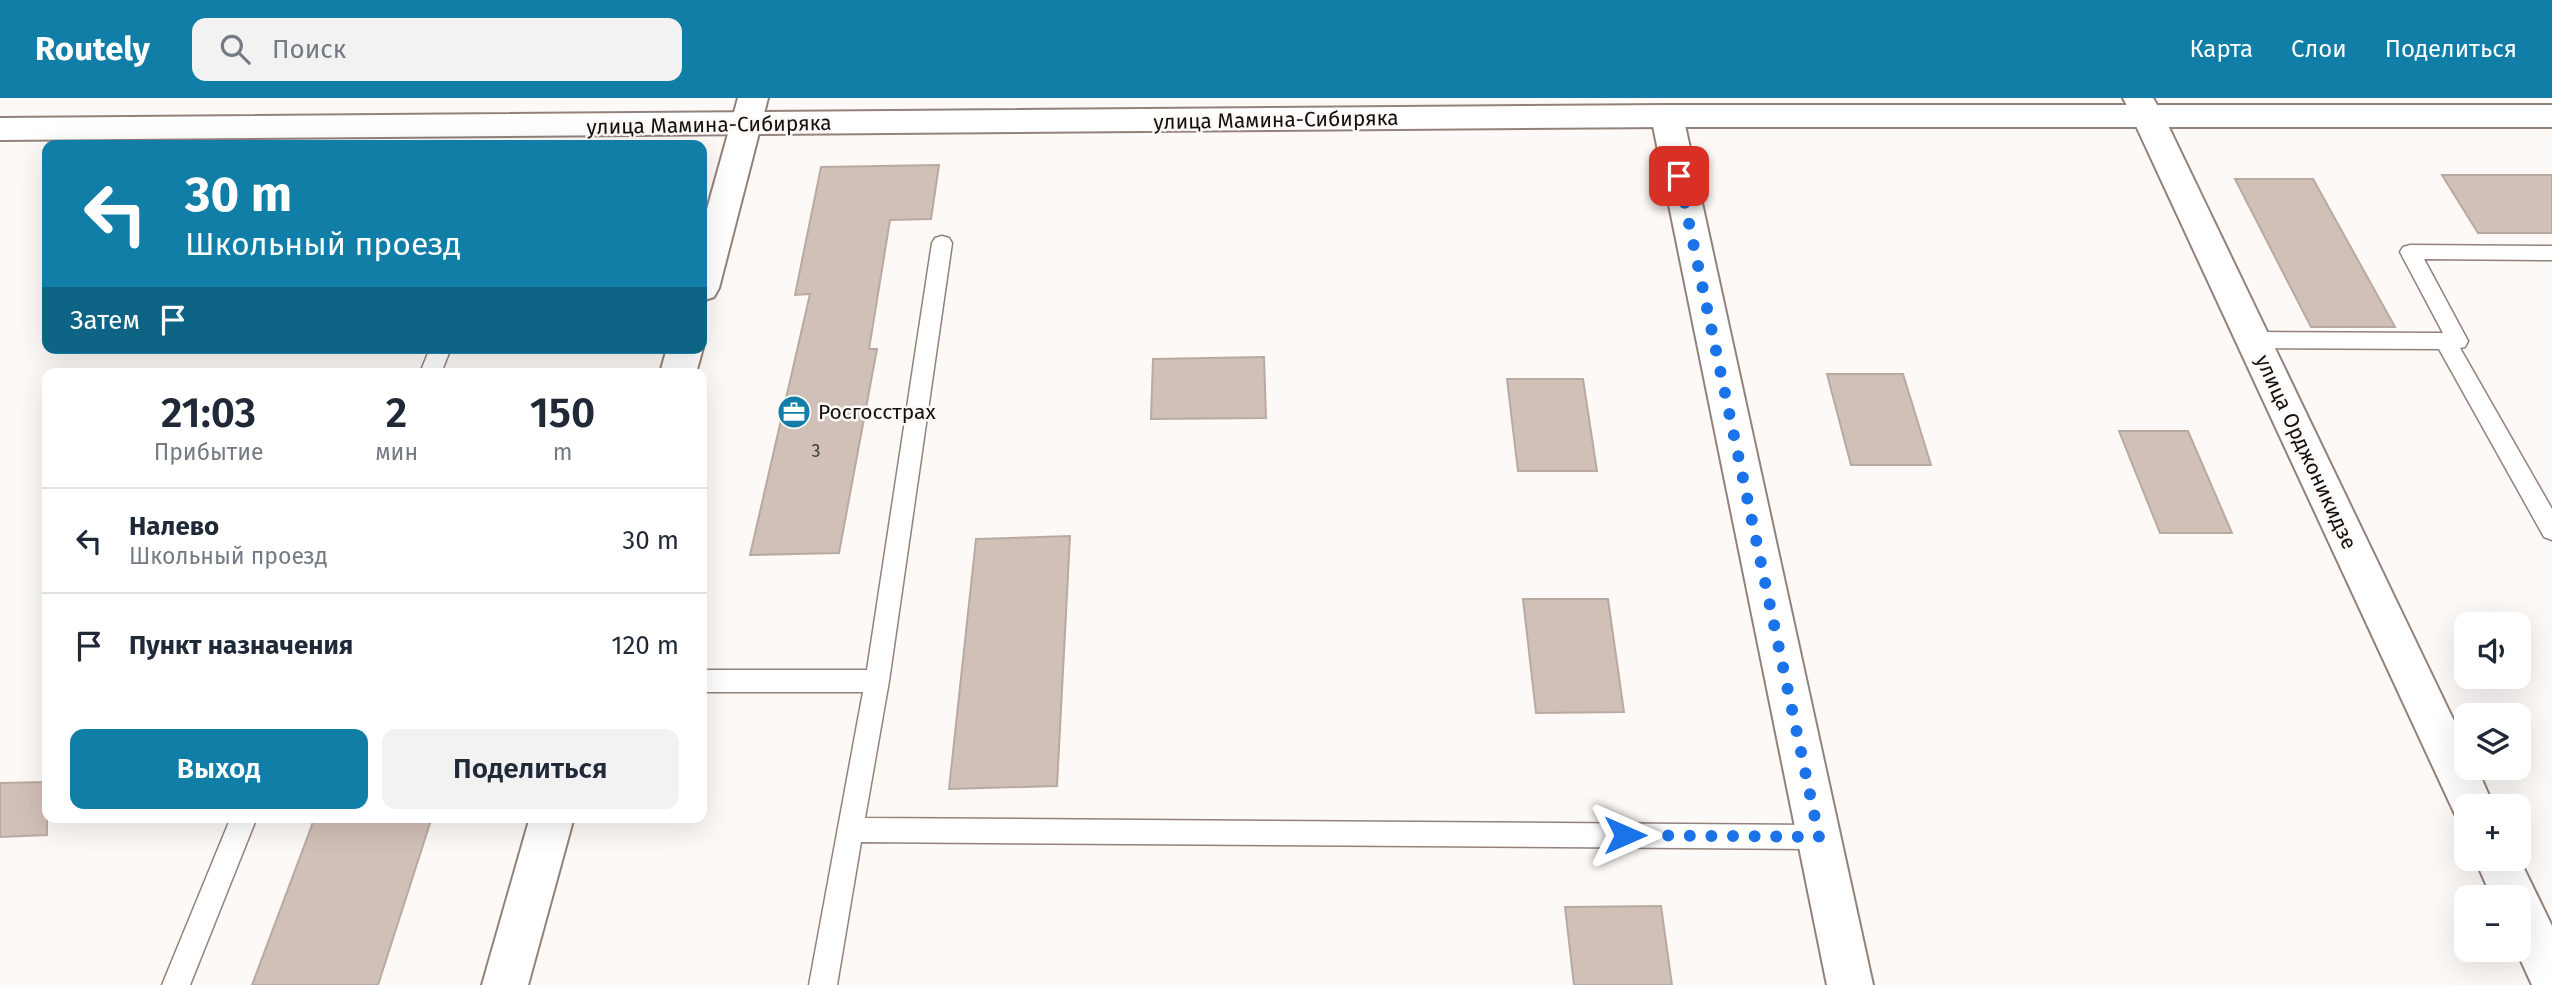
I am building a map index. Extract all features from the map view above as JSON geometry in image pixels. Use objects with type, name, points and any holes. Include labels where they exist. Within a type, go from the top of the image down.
[{"type":"main road","name":"улица Мамина-Сибиряка","points":[[0,129],[750,111],[1667,116],[2142,106],[2552,116]]},
{"type":"main road","name":"улица Орджоникидзе","points":[[2142,106],[2467,794]]},
{"type":"main road","points":[[707,270],[750,111]]},
{"type":"main road","points":[[1667,116],[1850,985]]},
{"type":"main road","points":[[505,985],[550,823]]},
{"type":"main road","points":[[2531,932],[2552,976]]},
{"type":"lane","points":[[823,985],[877,681],[943,243]]},
{"type":"lane","points":[[2253,340],[2458,341],[2410,252],[2552,253]]},
{"type":"lane","points":[[2445,341],[2552,529]]},
{"type":"lane","points":[[707,681],[877,681]]},
{"type":"lane","points":[[176,985],[242,823]]},
{"type":"lane","points":[[851,830],[1819,837]]},
{"type":"building","points":[[939,165],[931,219],[890,220],[869,349],[877,349],[839,553],[750,555],[810,294],[795,295],[821,167]]},
{"type":"building","points":[[2442,175],[2552,175],[2552,233],[2478,233]]},
{"type":"building","points":[[2235,179],[2313,179],[2395,327],[2311,327]]},
{"type":"building","points":[[1264,357],[1266,418],[1151,419],[1153,359]]},
{"type":"building","points":[[1827,374],[1903,374],[1931,465],[1851,465]]},
{"type":"building","points":[[1507,379],[1583,379],[1597,471],[1518,471]]},
{"type":"building","points":[[2119,431],[2188,431],[2232,533],[2160,533]]},
{"type":"building","points":[[1070,536],[1057,786],[949,789],[976,539]]},
{"type":"building","points":[[1523,599],[1608,599],[1624,712],[1536,713]]},
{"type":"building","points":[[42,782],[42,823],[47,823],[47,835],[0,837],[0,783]]},
{"type":"building","points":[[313,823],[430,823],[378,985],[252,985]]},
{"type":"building","points":[[1661,906],[1672,985],[1574,985],[1565,907]]},
{"type":"place","name":"Росгосстрах","points":[[794,412]]},
{"type":"route","points":[[1625,835],[1819,837],[1679,176]]}]
